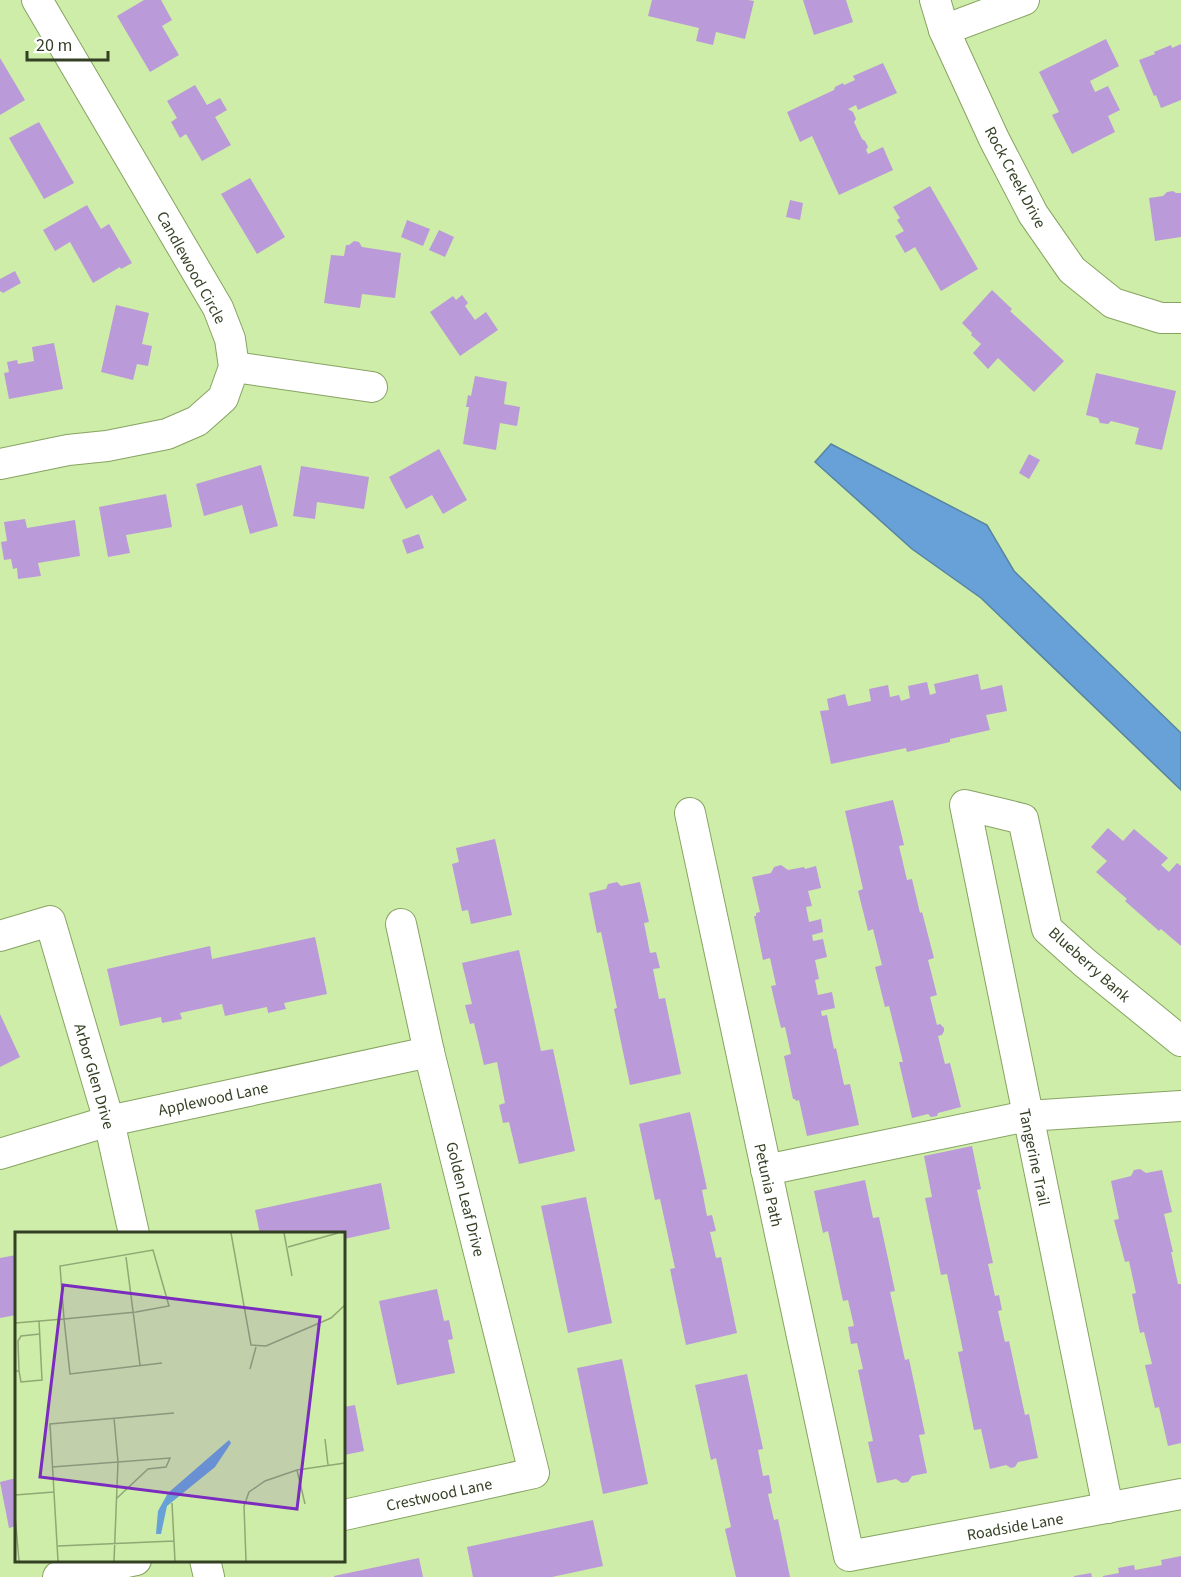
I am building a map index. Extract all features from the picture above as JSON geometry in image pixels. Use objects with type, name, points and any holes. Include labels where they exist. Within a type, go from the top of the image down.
[{"type":"street","name":"Candlewood Circle","points":[[0,464],[167,434],[197,421],[223,398],[234,367],[230,339],[218,308],[38,0]]},
{"type":"street","name":"Rock Creek Drive","points":[[935,0],[944,30],[994,139],[1033,214],[1072,270],[1113,303],[1161,318],[1181,318]]},
{"type":"street","points":[[944,30],[1024,0]]},
{"type":"street","points":[[234,367],[372,387]]},
{"type":"street","name":"Blueberry Bank","points":[[964,805],[1023,819],[1047,929],[1181,1041]]},
{"type":"street","name":"Tangerine Trail","points":[[964,805],[1108,1508]]},
{"type":"street","name":"Petunia Path","points":[[690,813],[849,1556]]},
{"type":"street","name":"Arbor Glen Drive","points":[[0,936],[50,921],[109,1121],[134,1232]]},
{"type":"street","name":"Golden Leaf Drive","points":[[401,924],[429,1052],[534,1473]]},
{"type":"street","name":"Applewood Lane","points":[[0,1154],[109,1121],[429,1052]]},
{"type":"street","points":[[766,1170],[1027,1116],[1181,1106]]},
{"type":"street","name":"Crestwood Lane","points":[[345,1515],[534,1473]]},
{"type":"street","name":"Roadside Lane","points":[[849,1556],[1181,1494]]},
{"type":"street","points":[[58,1577],[126,1562]]},
{"type":"street","points":[[205,1562],[208,1577]]},
{"type":"water","points":[[831,444],[987,525],[1014,571],[1181,733],[1181,790],[981,598],[912,549],[815,462]]},
{"type":"building","points":[[144,0],[161,0],[172,20],[162,26],[179,55],[150,72],[117,16]]},
{"type":"building","points":[[652,0],[754,1],[745,39],[716,32],[713,45],[696,41],[699,28],[648,16]]},
{"type":"building","points":[[803,0],[846,0],[853,22],[814,35]]},
{"type":"building","points":[[1106,39],[1119,66],[1090,81],[1095,92],[1108,86],[1120,110],[1108,116],[1115,132],[1072,154],[1052,115],[1059,112],[1039,72]]},
{"type":"building","points":[[1181,44],[1181,100],[1161,108],[1139,60],[1171,45],[1172,48]]},
{"type":"building","points":[[0,58],[25,100],[0,115]]},
{"type":"building","points":[[883,63],[897,93],[858,110],[856,105],[848,109],[853,112],[856,119],[854,122],[868,147],[866,150],[868,154],[883,147],[893,170],[839,195],[812,136],[800,142],[787,112],[834,90],[843,83],[844,85],[855,80],[853,76]]},
{"type":"building","points":[[195,85],[207,105],[220,98],[227,110],[215,117],[231,145],[202,161],[186,134],[180,138],[171,122],[177,118],[167,101]]},
{"type":"building","points":[[39,122],[74,183],[44,199],[9,138]]},
{"type":"building","points":[[250,178],[285,237],[257,254],[221,194]]},
{"type":"building","points":[[930,186],[978,269],[941,291],[915,247],[905,253],[895,236],[904,231],[893,207]]},
{"type":"building","points":[[1173,191],[1181,193],[1181,237],[1155,241],[1149,198],[1163,196]]},
{"type":"building","points":[[790,200],[803,203],[800,220],[786,217]]},
{"type":"building","points":[[87,205],[101,229],[109,224],[132,263],[121,269],[120,267],[93,283],[70,242],[55,251],[43,230]]},
{"type":"building","points":[[407,220],[430,229],[423,246],[401,237]]},
{"type":"building","points":[[439,230],[454,237],[445,257],[429,250]]},
{"type":"building","points":[[354,241],[359,242],[362,247],[401,253],[395,298],[362,294],[360,308],[324,303],[331,255],[344,256],[346,245]]},
{"type":"building","points":[[15,271],[21,283],[3,293],[0,291],[0,279]]},
{"type":"building","points":[[992,290],[1012,309],[1010,311],[1064,361],[1034,392],[998,358],[988,369],[973,353],[981,344],[962,323]]},
{"type":"building","points":[[462,295],[468,303],[465,306],[475,320],[486,312],[498,330],[460,356],[430,312],[453,296],[456,300]]},
{"type":"building","points":[[116,305],[149,313],[142,344],[152,346],[148,366],[137,364],[133,380],[101,372]]},
{"type":"building","points":[[54,343],[63,389],[9,399],[4,373],[9,372],[7,362],[17,360],[18,364],[34,361],[32,347]]},
{"type":"building","points":[[1096,373],[1176,391],[1162,450],[1135,444],[1139,428],[1111,421],[1108,424],[1100,423],[1098,418],[1086,415]]},
{"type":"building","points":[[475,376],[507,382],[504,404],[520,407],[517,426],[500,423],[496,450],[463,444],[469,407],[466,407],[468,395],[471,396]]},
{"type":"building","points":[[439,449],[467,500],[443,514],[432,495],[406,509],[389,477]]},
{"type":"building","points":[[1029,454],[1040,460],[1029,479],[1019,473]]},
{"type":"building","points":[[261,465],[278,526],[250,534],[242,505],[204,516],[196,484]]},
{"type":"building","points":[[301,466],[369,477],[364,509],[317,502],[315,519],[293,516]]},
{"type":"building","points":[[166,494],[172,527],[126,535],[130,553],[108,557],[99,507]]},
{"type":"building","points":[[25,519],[27,528],[75,520],[80,556],[38,563],[41,576],[18,579],[17,568],[13,569],[11,559],[4,560],[1,542],[7,541],[4,522]]},
{"type":"building","points":[[419,534],[424,548],[407,554],[402,540]]},
{"type":"building","points":[[978,674],[981,690],[1002,685],[1007,711],[986,715],[990,730],[907,752],[906,748],[831,764],[820,711],[829,710],[827,699],[845,694],[848,706],[871,701],[869,689],[888,685],[890,697],[899,695],[901,701],[910,698],[908,686],[927,682],[930,695],[936,693],[934,684]]},
{"type":"building","points":[[893,800],[904,845],[899,846],[907,880],[912,879],[934,958],[928,960],[937,995],[930,997],[937,1025],[940,1024],[944,1028],[942,1035],[938,1036],[945,1064],[950,1063],[961,1107],[931,1117],[928,1114],[912,1118],[899,1062],[903,1062],[889,1006],[885,1007],[875,967],[882,965],[873,929],[868,931],[858,891],[863,889],[845,811]]},
{"type":"building","points":[[1108,828],[1123,841],[1134,829],[1168,858],[1161,865],[1169,872],[1177,863],[1181,866],[1181,946],[1161,929],[1159,931],[1096,872],[1107,861],[1091,847]]},
{"type":"building","points":[[495,839],[512,915],[471,924],[468,910],[462,911],[452,864],[459,862],[456,848]]},
{"type":"building","points":[[781,865],[788,870],[816,866],[821,888],[808,891],[812,906],[806,907],[809,922],[821,919],[823,932],[812,935],[813,941],[823,939],[827,957],[815,960],[819,979],[815,980],[818,995],[832,992],[835,1008],[821,1011],[822,1016],[827,1015],[844,1085],[850,1084],[859,1125],[807,1136],[799,1100],[793,1099],[784,1056],[791,1054],[785,1027],[781,1028],[771,986],[776,985],[770,958],[763,960],[754,916],[760,912],[752,877],[771,873],[774,867]]},
{"type":"building","points":[[617,882],[621,886],[640,882],[649,922],[644,923],[650,953],[656,952],[660,968],[653,969],[659,999],[665,998],[681,1074],[630,1085],[601,932],[597,933],[589,893],[606,889],[608,884]]},
{"type":"building","points":[[315,937],[327,994],[284,1003],[286,1009],[268,1013],[267,1007],[225,1016],[222,1004],[180,1013],[182,1019],[162,1023],[161,1017],[120,1026],[107,969],[210,946],[212,959]]},
{"type":"building","points":[[519,950],[541,1051],[553,1049],[575,1151],[519,1164],[509,1122],[503,1123],[499,1105],[505,1103],[497,1062],[484,1065],[474,1023],[470,1024],[465,1005],[472,1004],[462,963]]},
{"type":"building","points":[[0,1014],[20,1057],[0,1067]]},
{"type":"building","points":[[690,1112],[707,1189],[702,1190],[707,1216],[712,1215],[716,1231],[710,1232],[716,1258],[721,1257],[737,1333],[686,1345],[670,1269],[675,1268],[660,1199],[655,1200],[639,1124]]},
{"type":"building","points":[[972,1146],[981,1189],[977,1190],[993,1263],[988,1264],[995,1296],[999,1295],[1002,1310],[998,1311],[1005,1342],[1009,1341],[1025,1415],[1029,1414],[1038,1458],[1018,1462],[1015,1467],[1011,1468],[1006,1465],[990,1469],[981,1429],[974,1430],[958,1352],[963,1351],[947,1274],[941,1275],[925,1198],[932,1197],[924,1156]]},
{"type":"building","points":[[1140,1169],[1146,1173],[1162,1170],[1172,1212],[1164,1214],[1178,1284],[1181,1284],[1181,1443],[1168,1446],[1159,1407],[1155,1408],[1145,1365],[1152,1364],[1144,1332],[1140,1333],[1132,1294],[1136,1293],[1129,1261],[1125,1262],[1114,1220],[1119,1219],[1111,1181],[1131,1176],[1134,1170]]},
{"type":"building","points":[[865,1180],[873,1218],[879,1217],[895,1291],[890,1292],[905,1360],[909,1359],[925,1434],[919,1435],[927,1473],[912,1476],[908,1482],[902,1483],[896,1479],[877,1483],[868,1442],[873,1441],[858,1370],[863,1369],[857,1343],[851,1344],[848,1327],[854,1326],[848,1300],[843,1301],[828,1231],[823,1233],[814,1191]]},
{"type":"building","points":[[381,1183],[390,1229],[345,1239],[345,1232],[260,1232],[255,1210]]},
{"type":"building","points":[[586,1197],[612,1323],[568,1333],[541,1206]]},
{"type":"building","points":[[15,1255],[15,1315],[0,1318],[0,1258]]},
{"type":"building","points":[[437,1289],[444,1321],[449,1320],[453,1339],[448,1340],[455,1373],[397,1385],[379,1301]]},
{"type":"building","points":[[622,1359],[648,1484],[603,1494],[577,1368]]},
{"type":"building","points":[[747,1374],[763,1449],[758,1450],[763,1476],[769,1475],[772,1493],[768,1494],[774,1520],[778,1519],[790,1577],[736,1577],[725,1529],[731,1527],[716,1458],[711,1460],[695,1385]]},
{"type":"building","points":[[355,1405],[364,1451],[345,1455],[345,1407]]},
{"type":"building","points":[[15,1478],[15,1526],[9,1528],[0,1482]]},
{"type":"building","points":[[593,1520],[603,1566],[552,1577],[473,1577],[467,1547]]},
{"type":"building","points":[[1181,1556],[1181,1577],[1103,1577],[1119,1573],[1118,1568],[1134,1565],[1135,1570],[1162,1565],[1161,1560]]},
{"type":"building","points":[[419,1558],[423,1577],[334,1577],[334,1576]]},
{"type":"building","points":[[1091,1573],[1092,1577],[1074,1577],[1074,1576]]}]
